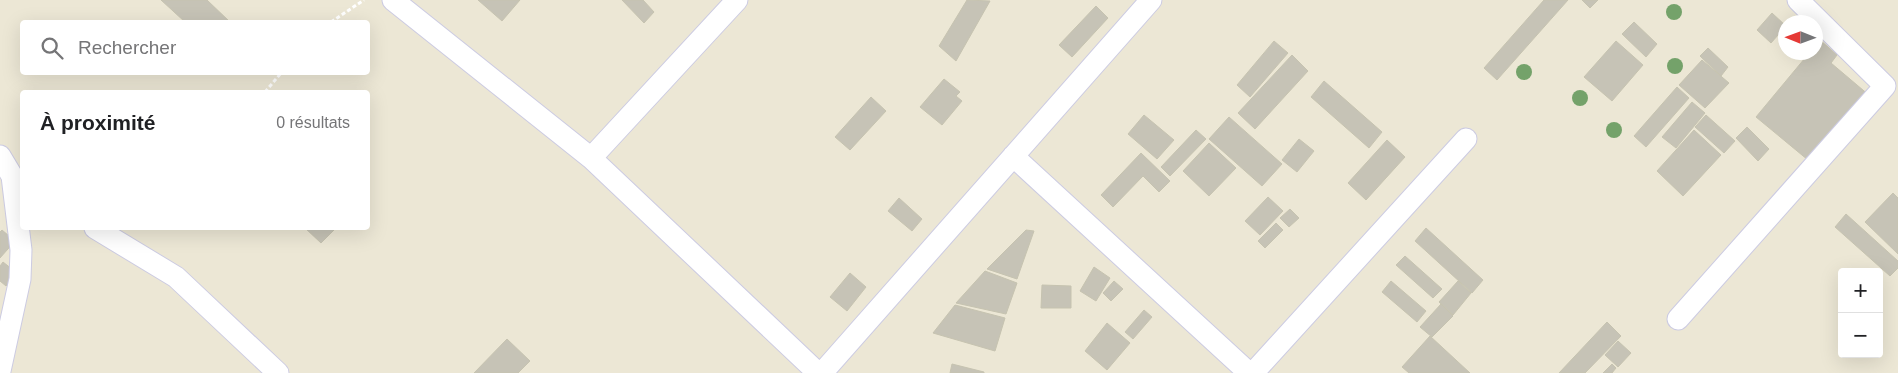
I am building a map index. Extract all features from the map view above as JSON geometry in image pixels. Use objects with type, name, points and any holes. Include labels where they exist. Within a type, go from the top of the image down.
[{"type":"street","points":[[393,0],[591,158],[818,373]]},
{"type":"street","points":[[591,158],[737,0]]},
{"type":"street","points":[[822,373],[1151,0]]},
{"type":"street","points":[[1678,319],[1892,91],[1798,0]]},
{"type":"street","points":[[1253,373],[1466,139]]},
{"type":"street","points":[[0,156],[17,179],[21,250],[20,279],[0,371]]},
{"type":"street","points":[[1014,156],[1248,373]]},
{"type":"street","points":[[98,230],[176,277],[278,373]]},
{"type":"path","points":[[334,20],[364,0]]},
{"type":"path","points":[[268,90],[280,75]]},
{"type":"building","points":[[161,0],[207,0],[228,20],[183,20]]},
{"type":"building","points":[[478,0],[520,0],[502,21]]},
{"type":"building","points":[[622,0],[643,0],[654,12],[644,23]]},
{"type":"building","points":[[967,0],[990,1],[956,61],[939,46]]},
{"type":"building","points":[[1544,0],[1568,0],[1497,80],[1484,68]]},
{"type":"building","points":[[1582,0],[1598,0],[1590,8]]},
{"type":"building","points":[[1096,6],[1108,18],[1072,57],[1059,45]]},
{"type":"building","points":[[1772,13],[1778,19],[1778,35],[1771,43],[1757,30]]},
{"type":"building","points":[[1634,22],[1657,44],[1646,57],[1622,34]]},
{"type":"building","points":[[1274,41],[1288,53],[1250,97],[1237,85]]},
{"type":"building","points":[[1616,41],[1643,65],[1612,101],[1584,77]]},
{"type":"building","points":[[1823,43],[1837,55],[1831,63],[1870,96],[1814,165],[1756,117],[1803,60],[1823,60]]},
{"type":"building","points":[[1708,48],[1728,67],[1721,76],[1700,56]]},
{"type":"building","points":[[1292,55],[1308,71],[1255,129],[1238,113]]},
{"type":"building","points":[[1702,60],[1729,83],[1705,108],[1679,85]]},
{"type":"building","points":[[944,79],[960,92],[956,96],[962,101],[942,125],[920,107]]},
{"type":"building","points":[[1324,81],[1382,132],[1369,148],[1311,97]]},
{"type":"building","points":[[1677,87],[1689,98],[1646,147],[1634,136]]},
{"type":"building","points":[[871,97],[886,111],[850,150],[835,137]]},
{"type":"building","points":[[1692,102],[1705,113],[1676,148],[1662,137]]},
{"type":"building","points":[[1144,115],[1174,140],[1157,159],[1128,134]]},
{"type":"building","points":[[1706,115],[1735,141],[1724,153],[1695,127]]},
{"type":"building","points":[[1229,117],[1282,164],[1262,186],[1209,139]]},
{"type":"building","points":[[1747,127],[1769,149],[1758,161],[1736,138]]},
{"type":"building","points":[[1196,130],[1206,139],[1170,176],[1161,167]]},
{"type":"building","points":[[1694,130],[1721,155],[1683,196],[1657,171]]},
{"type":"building","points":[[1299,139],[1314,151],[1297,172],[1282,160]]},
{"type":"building","points":[[1387,140],[1405,157],[1366,200],[1348,183]]},
{"type":"building","points":[[1209,143],[1236,168],[1209,196],[1183,171]]},
{"type":"building","points":[[1141,153],[1170,181],[1159,192],[1143,176],[1113,207],[1101,195]]},
{"type":"building","points":[[1893,193],[1898,198],[1898,254],[1865,222]]},
{"type":"building","points":[[1268,197],[1283,211],[1260,235],[1245,221]]},
{"type":"building","points":[[899,198],[922,219],[912,231],[888,211]]},
{"type":"building","points":[[1290,209],[1299,218],[1289,227],[1280,218]]},
{"type":"building","points":[[1846,214],[1898,261],[1898,268],[1890,276],[1835,227]]},
{"type":"building","points":[[1276,223],[1283,230],[1265,248],[1258,241]]},
{"type":"building","points":[[1426,228],[1483,280],[1472,293],[1415,241]]},
{"type":"building","points":[[2,230],[15,241],[0,258],[0,232]]},
{"type":"building","points":[[307,230],[334,230],[321,243]]},
{"type":"building","points":[[1026,230],[1034,231],[1017,279],[987,269]]},
{"type":"building","points":[[1405,256],[1442,289],[1433,298],[1396,265]]},
{"type":"building","points":[[3,262],[17,273],[6,286],[0,281],[0,266]]},
{"type":"building","points":[[1094,267],[1110,278],[1096,301],[1080,291]]},
{"type":"building","points":[[985,271],[1017,283],[1006,314],[956,303]]},
{"type":"building","points":[[850,273],[866,287],[847,311],[830,297]]},
{"type":"building","points":[[1114,281],[1123,289],[1111,301],[1103,293]]},
{"type":"building","points":[[1391,281],[1426,311],[1417,322],[1382,292]]},
{"type":"building","points":[[1458,281],[1471,293],[1453,315],[1439,302]]},
{"type":"building","points":[[1042,285],[1071,286],[1071,308],[1041,308]]},
{"type":"building","points":[[1441,304],[1453,316],[1432,337],[1420,327]]},
{"type":"building","points":[[955,305],[1005,318],[995,351],[933,333]]},
{"type":"building","points":[[1144,310],[1152,317],[1133,339],[1125,332]]},
{"type":"building","points":[[1607,322],[1621,336],[1585,373],[1559,373]]},
{"type":"building","points":[[1107,323],[1130,343],[1107,370],[1085,351]]},
{"type":"building","points":[[1430,336],[1470,373],[1409,373],[1402,367]]},
{"type":"building","points":[[507,339],[530,361],[518,373],[474,373]]},
{"type":"building","points":[[1618,341],[1631,353],[1618,367],[1605,355]]},
{"type":"building","points":[[952,364],[984,372],[984,373],[950,373]]},
{"type":"building","points":[[1612,364],[1616,368],[1612,373],[1603,373]]}]
